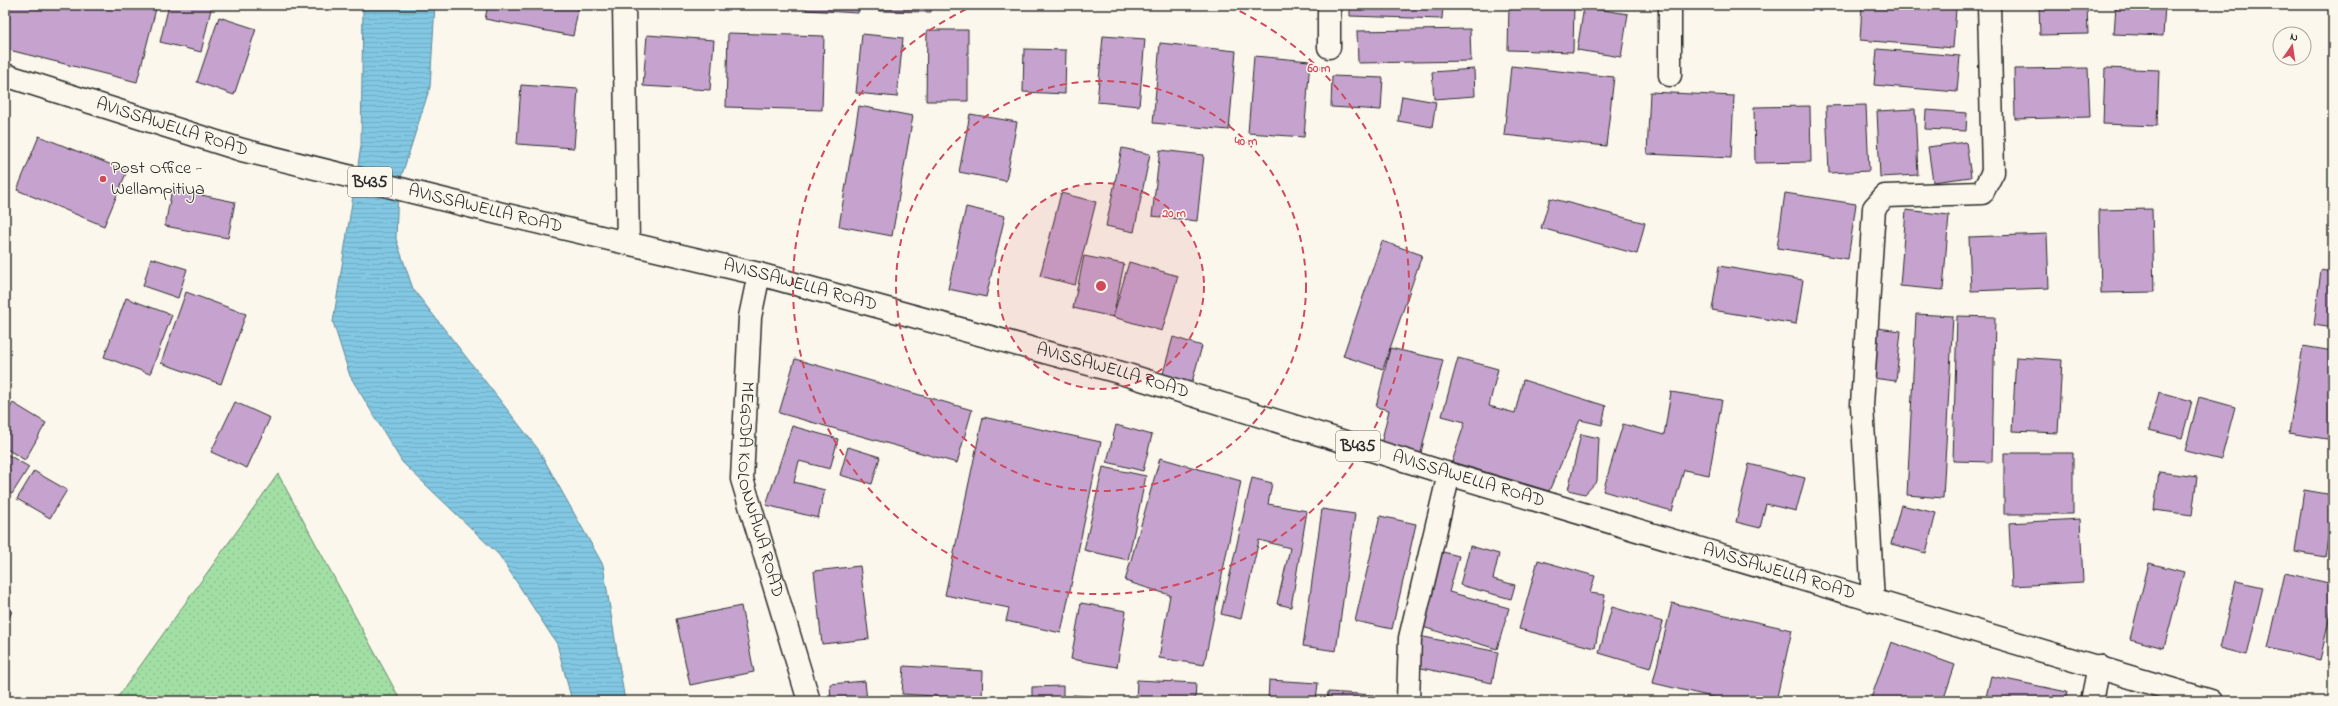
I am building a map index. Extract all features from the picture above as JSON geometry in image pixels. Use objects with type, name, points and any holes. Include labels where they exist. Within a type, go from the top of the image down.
[{"type":"main road","points":[[624,5],[628,243]]},
{"type":"main road","points":[[1329,5],[1330,47]]},
{"type":"main road","points":[[1670,5],[1670,75]]},
{"type":"main road","points":[[1873,601],[1862,405],[1874,208],[1885,196],[1982,193],[1993,172],[1989,5]]},
{"type":"main road","name":"AVISSAWELLA ROAD","points":[[5,75],[242,150],[498,213],[760,274],[1118,372],[1449,474],[1873,601],[2099,666],[2211,701]]},
{"type":"main road","name":"MEGODA KOLONNAWA ROAD","points":[[760,274],[750,317],[742,479],[809,701]]},
{"type":"main road","points":[[1408,701],[1410,638],[1449,474]]},
{"type":"main road","points":[[2092,701],[2099,666]]},
{"type":"green space","points":[[278,474],[401,701],[115,701]]},
{"type":"water","points":[[363,5],[435,5],[430,87],[398,187],[396,239],[413,289],[538,449],[603,565],[625,701],[572,701],[557,644],[499,555],[402,462],[350,376],[333,322],[361,146]]},
{"type":"building","points":[[5,5],[157,5],[137,82],[5,49]]},
{"type":"building","points":[[169,5],[212,5],[201,52],[160,42]]},
{"type":"building","points":[[488,5],[579,5],[573,36],[485,19]]},
{"type":"building","points":[[720,5],[787,5],[787,8]]},
{"type":"building","points":[[806,5],[859,5],[858,13],[806,10]]},
{"type":"building","points":[[879,5],[931,5],[931,12],[879,11]]},
{"type":"building","points":[[1350,5],[1443,5],[1442,19],[1350,16]]},
{"type":"building","points":[[1509,5],[1574,5],[1573,52],[1508,50]]},
{"type":"building","points":[[1862,5],[1901,5],[1956,9],[1953,48],[1860,40]]},
{"type":"building","points":[[2039,5],[2087,5],[2088,34],[2040,35]]},
{"type":"building","points":[[2116,5],[2165,5],[2163,36],[2114,34]]},
{"type":"building","points":[[1584,7],[1628,14],[1621,57],[1577,50]]},
{"type":"building","points":[[219,17],[256,29],[234,95],[197,82]]},
{"type":"building","points":[[1470,29],[1471,61],[1358,63],[1357,31]]},
{"type":"building","points":[[927,30],[968,30],[968,101],[926,101]]},
{"type":"building","points":[[728,33],[824,36],[822,110],[726,107]]},
{"type":"building","points":[[862,34],[903,38],[897,97],[856,93]]},
{"type":"building","points":[[647,35],[714,40],[710,90],[643,86]]},
{"type":"building","points":[[1103,36],[1145,39],[1139,106],[1097,102]]},
{"type":"building","points":[[1160,43],[1236,51],[1229,130],[1153,123]]},
{"type":"building","points":[[1024,49],[1066,50],[1065,94],[1023,92]]},
{"type":"building","points":[[1877,49],[1960,56],[1957,92],[1874,85]]},
{"type":"building","points":[[1254,56],[1310,61],[1304,137],[1248,133]]},
{"type":"building","points":[[1511,66],[1614,77],[1606,146],[1504,135]]},
{"type":"building","points":[[2088,68],[2090,117],[2015,119],[2014,69]]},
{"type":"building","points":[[2105,68],[2159,70],[2157,126],[2103,124]]},
{"type":"building","points":[[1474,69],[1475,96],[1434,99],[1432,72]]},
{"type":"building","points":[[1332,76],[1383,78],[1381,110],[1331,107]]},
{"type":"building","points":[[521,85],[578,89],[574,148],[517,144]]},
{"type":"building","points":[[1650,92],[1734,96],[1731,158],[1647,154]]},
{"type":"building","points":[[1402,96],[1436,102],[1432,127],[1398,121]]},
{"type":"building","points":[[1866,105],[1869,171],[1829,173],[1826,106]]},
{"type":"building","points":[[859,106],[913,116],[892,236],[839,226]]},
{"type":"building","points":[[1810,106],[1811,162],[1755,163],[1754,107]]},
{"type":"building","points":[[1915,109],[1918,175],[1880,177],[1877,111]]},
{"type":"building","points":[[1926,110],[1967,113],[1966,131],[1925,129]]},
{"type":"building","points":[[970,114],[1017,122],[1006,181],[959,172]]},
{"type":"building","points":[[39,136],[127,171],[104,226],[17,190]]},
{"type":"building","points":[[1966,142],[1971,177],[1933,182],[1928,147]]},
{"type":"building","points":[[1122,148],[1150,154],[1134,232],[1106,226]]},
{"type":"building","points":[[1160,150],[1204,155],[1197,221],[1152,216]]},
{"type":"building","points":[[172,189],[235,202],[228,238],[165,226]]},
{"type":"building","points":[[1061,193],[1096,202],[1075,285],[1040,276]]},
{"type":"building","points":[[1785,193],[1856,204],[1848,259],[1777,248]]},
{"type":"building","points":[[1550,198],[1645,223],[1637,254],[1541,228]]},
{"type":"building","points":[[966,207],[1005,216],[986,297],[948,289]]},
{"type":"building","points":[[2152,209],[2154,292],[2101,293],[2099,210]]},
{"type":"building","points":[[1906,210],[1949,215],[1943,290],[1900,286]]},
{"type":"building","points":[[2047,234],[2049,288],[1971,291],[1969,237]]},
{"type":"building","points":[[1382,241],[1422,255],[1383,369],[1343,356]]},
{"type":"building","points":[[1084,256],[1124,264],[1113,317],[1073,308]]},
{"type":"building","points":[[151,258],[187,269],[178,298],[143,286]]},
{"type":"building","points":[[1129,262],[1178,276],[1162,331],[1113,317]]},
{"type":"building","points":[[1719,266],[1803,280],[1796,324],[1712,310]]},
{"type":"building","points":[[2321,270],[2333,272],[2333,328],[2314,325]]},
{"type":"building","points":[[186,292],[246,314],[221,384],[161,363]]},
{"type":"building","points":[[126,298],[172,315],[150,374],[104,357]]},
{"type":"building","points":[[1916,314],[1953,316],[1943,498],[1907,495]]},
{"type":"building","points":[[1957,316],[1995,317],[1992,462],[1953,461]]},
{"type":"building","points":[[1877,328],[1901,331],[1896,381],[1872,378]]},
{"type":"building","points":[[1173,337],[1202,346],[1190,389],[1161,381]]},
{"type":"building","points":[[2303,346],[2333,351],[2333,440],[2289,433]]},
{"type":"building","points":[[1390,348],[1443,360],[1420,457],[1380,448],[1389,410],[1376,407]]},
{"type":"building","points":[[2016,357],[2062,360],[2058,433],[2012,431]]},
{"type":"building","points":[[1458,358],[1498,369],[1489,406],[1515,413],[1523,380],[1606,406],[1602,425],[1580,420],[1549,491],[1452,462],[1465,422],[1442,416]]},
{"type":"building","points":[[795,359],[972,410],[957,463],[779,413]]},
{"type":"building","points":[[1671,392],[1722,400],[1709,475],[1684,470],[1672,511],[1603,491],[1623,424],[1664,435]]},
{"type":"building","points":[[2159,392],[2192,401],[2182,438],[2149,430]]},
{"type":"building","points":[[2199,397],[2235,407],[2221,460],[2185,451]]},
{"type":"building","points":[[235,402],[270,418],[247,468],[211,452]]},
{"type":"building","points":[[13,403],[46,423],[25,460],[5,448],[5,416]]},
{"type":"building","points":[[983,417],[1101,442],[1061,633],[1006,621],[1009,608],[945,595]]},
{"type":"building","points":[[1116,425],[1152,435],[1143,471],[1107,462]]},
{"type":"building","points":[[792,426],[838,439],[830,469],[799,461],[794,482],[825,490],[818,518],[766,505]]},
{"type":"building","points":[[1581,434],[1599,438],[1597,481],[1585,494],[1568,490]]},
{"type":"building","points":[[848,447],[880,457],[872,484],[840,475]]},
{"type":"building","points":[[5,453],[29,467],[12,494],[5,490]]},
{"type":"building","points":[[2004,453],[2073,453],[2073,514],[2004,514]]},
{"type":"building","points":[[1160,458],[1241,481],[1204,665],[1159,658],[1170,595],[1125,581]]},
{"type":"building","points":[[1749,464],[1805,478],[1796,511],[1766,504],[1760,528],[1736,522]]},
{"type":"building","points":[[1103,467],[1146,476],[1128,560],[1084,550]]},
{"type":"building","points":[[34,471],[67,490],[50,518],[17,499]]},
{"type":"building","points":[[2159,472],[2197,477],[2192,515],[2154,510]]},
{"type":"building","points":[[1252,478],[1272,483],[1268,504],[1307,511],[1291,607],[1277,604],[1290,548],[1259,540],[1241,619],[1221,614]]},
{"type":"building","points":[[2304,490],[2333,495],[2333,508],[2325,557],[2295,552]]},
{"type":"building","points":[[1901,505],[1936,513],[1926,553],[1891,544]]},
{"type":"building","points":[[1322,509],[1355,514],[1336,651],[1303,646]]},
{"type":"building","points":[[1380,516],[1416,524],[1392,629],[1355,621]]},
{"type":"building","points":[[2080,519],[2083,582],[2012,586],[2009,523]]},
{"type":"building","points":[[1470,546],[1499,554],[1493,579],[1515,585],[1511,599],[1460,585]]},
{"type":"building","points":[[1439,551],[1459,556],[1449,592],[1509,608],[1497,649],[1419,626]]},
{"type":"building","points":[[1538,560],[1595,576],[1590,593],[1605,595],[1595,648],[1519,629]]},
{"type":"building","points":[[2149,563],[2184,572],[2164,648],[2130,639]]},
{"type":"building","points":[[860,566],[869,639],[822,644],[814,571]]},
{"type":"building","points":[[2285,573],[2333,584],[2333,603],[2320,660],[2268,648]]},
{"type":"building","points":[[2236,581],[2263,587],[2247,655],[2220,648]]},
{"type":"building","points":[[1081,603],[1126,611],[1117,667],[1071,659]]},
{"type":"building","points":[[1672,603],[1792,630],[1776,701],[1729,701],[1653,683]]},
{"type":"building","points":[[741,606],[754,672],[690,685],[676,619]]},
{"type":"building","points":[[1612,607],[1663,622],[1650,668],[1599,653]]},
{"type":"building","points":[[5,608],[12,611],[5,628]]},
{"type":"building","points":[[1419,636],[1498,652],[1492,683],[1412,666]]},
{"type":"building","points":[[1891,642],[1955,665],[1943,701],[1870,701]]},
{"type":"building","points":[[904,666],[983,671],[982,699],[902,694]]},
{"type":"building","points":[[1991,676],[2067,692],[2065,701],[1985,701]]},
{"type":"building","points":[[1137,680],[1196,683],[1195,701],[1072,701],[1073,695],[1136,700]]},
{"type":"building","points":[[1269,680],[1318,683],[1316,701],[1268,701]]},
{"type":"building","points":[[865,681],[867,701],[831,701],[830,684]]},
{"type":"building","points":[[1063,686],[1063,701],[1032,701],[1032,687]]},
{"type":"building","points":[[1328,692],[1374,695],[1374,701],[1327,701]]},
{"type":"place","name":"Post Office - Wellampitiya","points":[[103,179]]}]
